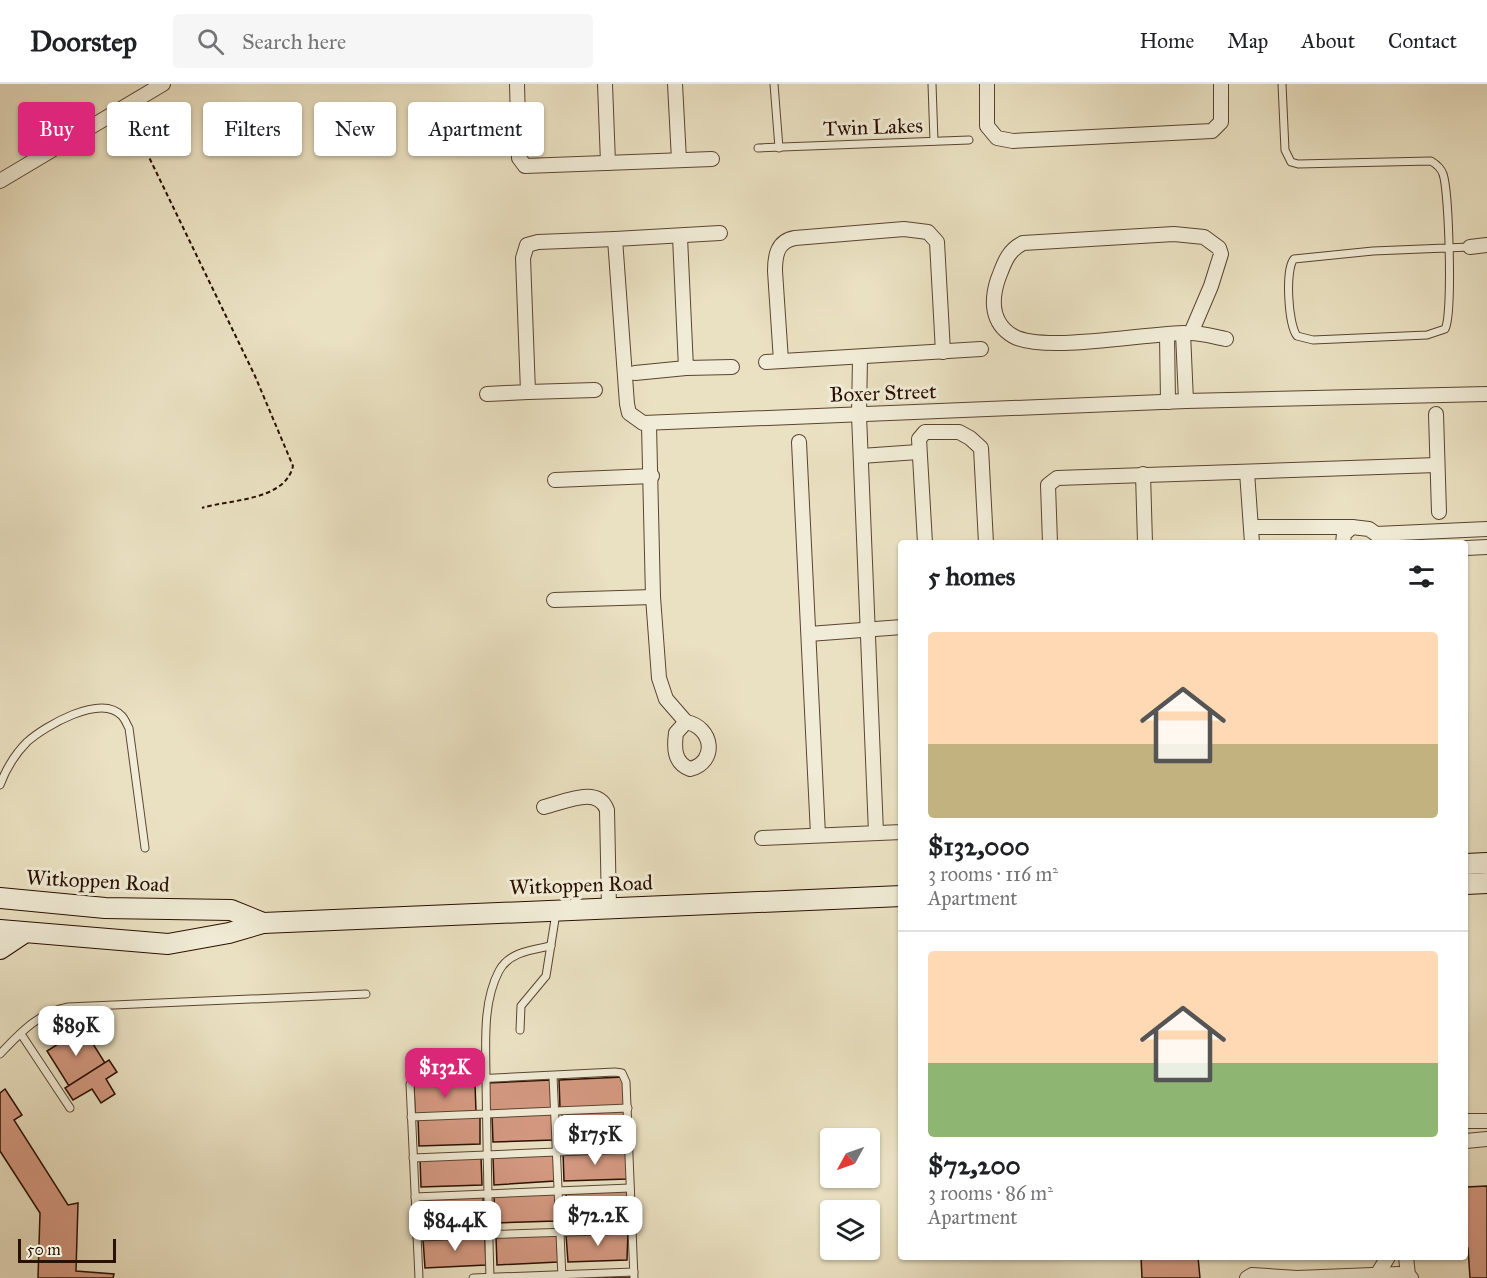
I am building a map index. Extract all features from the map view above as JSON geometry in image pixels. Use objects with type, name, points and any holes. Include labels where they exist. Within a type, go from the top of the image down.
[{"type":"main road","points":[[1468,864],[1487,863]]},
{"type":"main road","name":"Witkoppen Road","points":[[0,930],[168,944],[230,933],[263,923],[898,897]]},
{"type":"main road","name":"Witkoppen Road","points":[[2,902],[105,908],[231,910],[263,923]]},
{"type":"main road","points":[[0,949],[24,933]]},
{"type":"street","points":[[134,102],[163,84]]},
{"type":"street","points":[[517,84],[519,158],[522,165],[534,167],[712,159]]},
{"type":"street","points":[[605,84],[608,162]]},
{"type":"street","points":[[675,84],[679,160]]},
{"type":"street","points":[[987,84],[987,126],[997,138],[1013,141],[1212,131],[1221,122],[1221,84]]},
{"type":"street","points":[[0,182],[107,119]]},
{"type":"street","points":[[781,361],[775,258],[781,245],[795,238],[904,229],[928,232],[937,242],[943,352]]},
{"type":"street","points":[[528,392],[524,249],[529,244],[720,233]]},
{"type":"street","points":[[1186,401],[1187,333],[1211,286],[1221,254],[1219,248],[1204,237],[1174,234],[1023,243],[1005,260],[994,291],[993,306],[999,323],[1013,336],[1047,343],[1187,333],[1226,339]]},
{"type":"street","points":[[680,237],[686,368]]},
{"type":"street","points":[[615,239],[627,404],[634,418],[649,425],[652,476],[653,597],[662,689],[666,699],[686,722]]},
{"type":"street","points":[[1470,246],[1487,245]]},
{"type":"street","points":[[1167,334],[1168,402]]},
{"type":"street","points":[[766,362],[981,349]]},
{"type":"street","points":[[860,358],[859,416],[876,833]]},
{"type":"street","points":[[635,373],[686,368],[732,367]]},
{"type":"street","name":"Boxer Street","points":[[1422,394],[1487,386]]},
{"type":"street","points":[[487,394],[595,390]]},
{"type":"street","name":"Boxer Street","points":[[649,425],[1186,401],[1487,394]]},
{"type":"street","points":[[1436,414],[1439,512]]},
{"type":"street","points":[[924,540],[918,452],[921,435],[941,430],[959,432],[981,448],[986,540]]},
{"type":"street","points":[[799,442],[818,835]]},
{"type":"street","points":[[861,456],[918,452]]},
{"type":"street","points":[[1050,540],[1048,489],[1051,480],[1060,477],[1437,465]]},
{"type":"street","points":[[1247,472],[1252,540]]},
{"type":"street","points":[[1143,474],[1145,540]]},
{"type":"street","points":[[555,480],[652,476]]},
{"type":"street","points":[[1251,527],[1352,527],[1369,529],[1376,534],[1433,537],[1487,529]]},
{"type":"street","points":[[1343,540],[1344,534],[1352,527]]},
{"type":"street","points":[[1468,548],[1487,547]]},
{"type":"street","points":[[554,600],[653,597]]},
{"type":"street","points":[[809,634],[898,627]]},
{"type":"street","points":[[544,807],[589,796],[598,796],[604,803],[607,810],[609,908]]},
{"type":"street","points":[[762,838],[898,832]]},
{"type":"street","points":[[1468,1121],[1487,1121]]},
{"type":"street","points":[[1468,1141],[1487,1139]]},
{"type":"street","points":[[1377,1275],[1386,1260]]},
{"type":"street","points":[[1247,1278],[1252,1275],[1297,1278],[1377,1275],[1410,1277],[1407,1260]]},
{"type":"lane","points":[[774,84],[779,148]]},
{"type":"lane","points":[[932,84],[934,141]]},
{"type":"lane","points":[[1282,84],[1285,150],[1291,162],[1298,164],[1419,160],[1431,161],[1438,166],[1444,182],[1448,248],[1449,318],[1442,332],[1427,336],[1312,340],[1300,338],[1295,334],[1291,323],[1289,273],[1294,259],[1373,250],[1448,248],[1470,246]]},
{"type":"lane","name":"Twin Lakes","points":[[758,148],[969,140]]},
{"type":"lane","points":[[0,785],[6,769],[26,743],[43,730],[60,719],[83,711],[112,710],[122,716],[129,728],[145,848]]},
{"type":"lane","points":[[519,1030],[520,1006],[546,976],[556,910]]},
{"type":"lane","points":[[490,1278],[486,1114],[488,1020],[499,971],[516,954],[551,946]]},
{"type":"lane","points":[[0,1054],[41,1016],[51,1010],[68,1007],[366,994]]},
{"type":"lane","points":[[21,1034],[70,1108]]},
{"type":"lane","points":[[419,1278],[409,1089],[413,1082],[622,1073],[626,1082],[628,1108],[634,1275],[473,1278]]},
{"type":"lane","points":[[554,1076],[562,1276]]},
{"type":"lane","points":[[411,1117],[628,1108]]},
{"type":"lane","points":[[413,1158],[629,1149]]},
{"type":"lane","points":[[415,1197],[630,1188]]},
{"type":"lane","points":[[417,1237],[631,1230]]},
{"type":"path","points":[[148,156],[255,376],[293,466],[290,478],[285,484],[270,491],[202,508]]},
{"type":"building","points":[[83,1028],[105,1063],[69,1086],[47,1051]]},
{"type":"building","points":[[109,1060],[117,1072],[106,1079],[115,1094],[101,1103],[92,1089],[73,1100],[65,1088]]},
{"type":"building","points":[[623,1077],[624,1106],[560,1108],[559,1080]]},
{"type":"building","points":[[551,1080],[551,1109],[489,1111],[487,1083]]},
{"type":"building","points":[[475,1084],[476,1111],[415,1114],[414,1086]]},
{"type":"building","points":[[5,1089],[22,1115],[14,1120],[68,1205],[78,1203],[76,1271],[114,1274],[113,1278],[38,1278],[40,1213],[0,1151],[0,1093]]},
{"type":"building","points":[[625,1110],[626,1138],[563,1139],[562,1112]]},
{"type":"building","points":[[553,1112],[554,1140],[493,1142],[492,1115]]},
{"type":"building","points":[[480,1116],[480,1144],[419,1146],[418,1118]]},
{"type":"building","points":[[627,1151],[627,1179],[564,1181],[563,1152]]},
{"type":"building","points":[[554,1152],[555,1181],[494,1185],[493,1156]]},
{"type":"building","points":[[481,1156],[482,1185],[421,1187],[420,1159]]},
{"type":"building","points":[[1487,1186],[1487,1278],[1470,1278],[1468,1187]]},
{"type":"building","points":[[627,1190],[627,1218],[566,1220],[566,1192]]},
{"type":"building","points":[[556,1193],[556,1221],[495,1223],[494,1196]]},
{"type":"building","points":[[483,1196],[484,1224],[423,1227],[422,1198]]},
{"type":"building","points":[[628,1231],[627,1260],[568,1262],[566,1235]]},
{"type":"building","points":[[557,1235],[558,1262],[497,1265],[496,1237]]},
{"type":"building","points":[[485,1236],[486,1265],[425,1268],[423,1239]]},
{"type":"building","points":[[1141,1260],[1198,1260],[1200,1278],[1142,1278]]},
{"type":"building","points":[[629,1273],[630,1278],[568,1278],[567,1275]]}]
